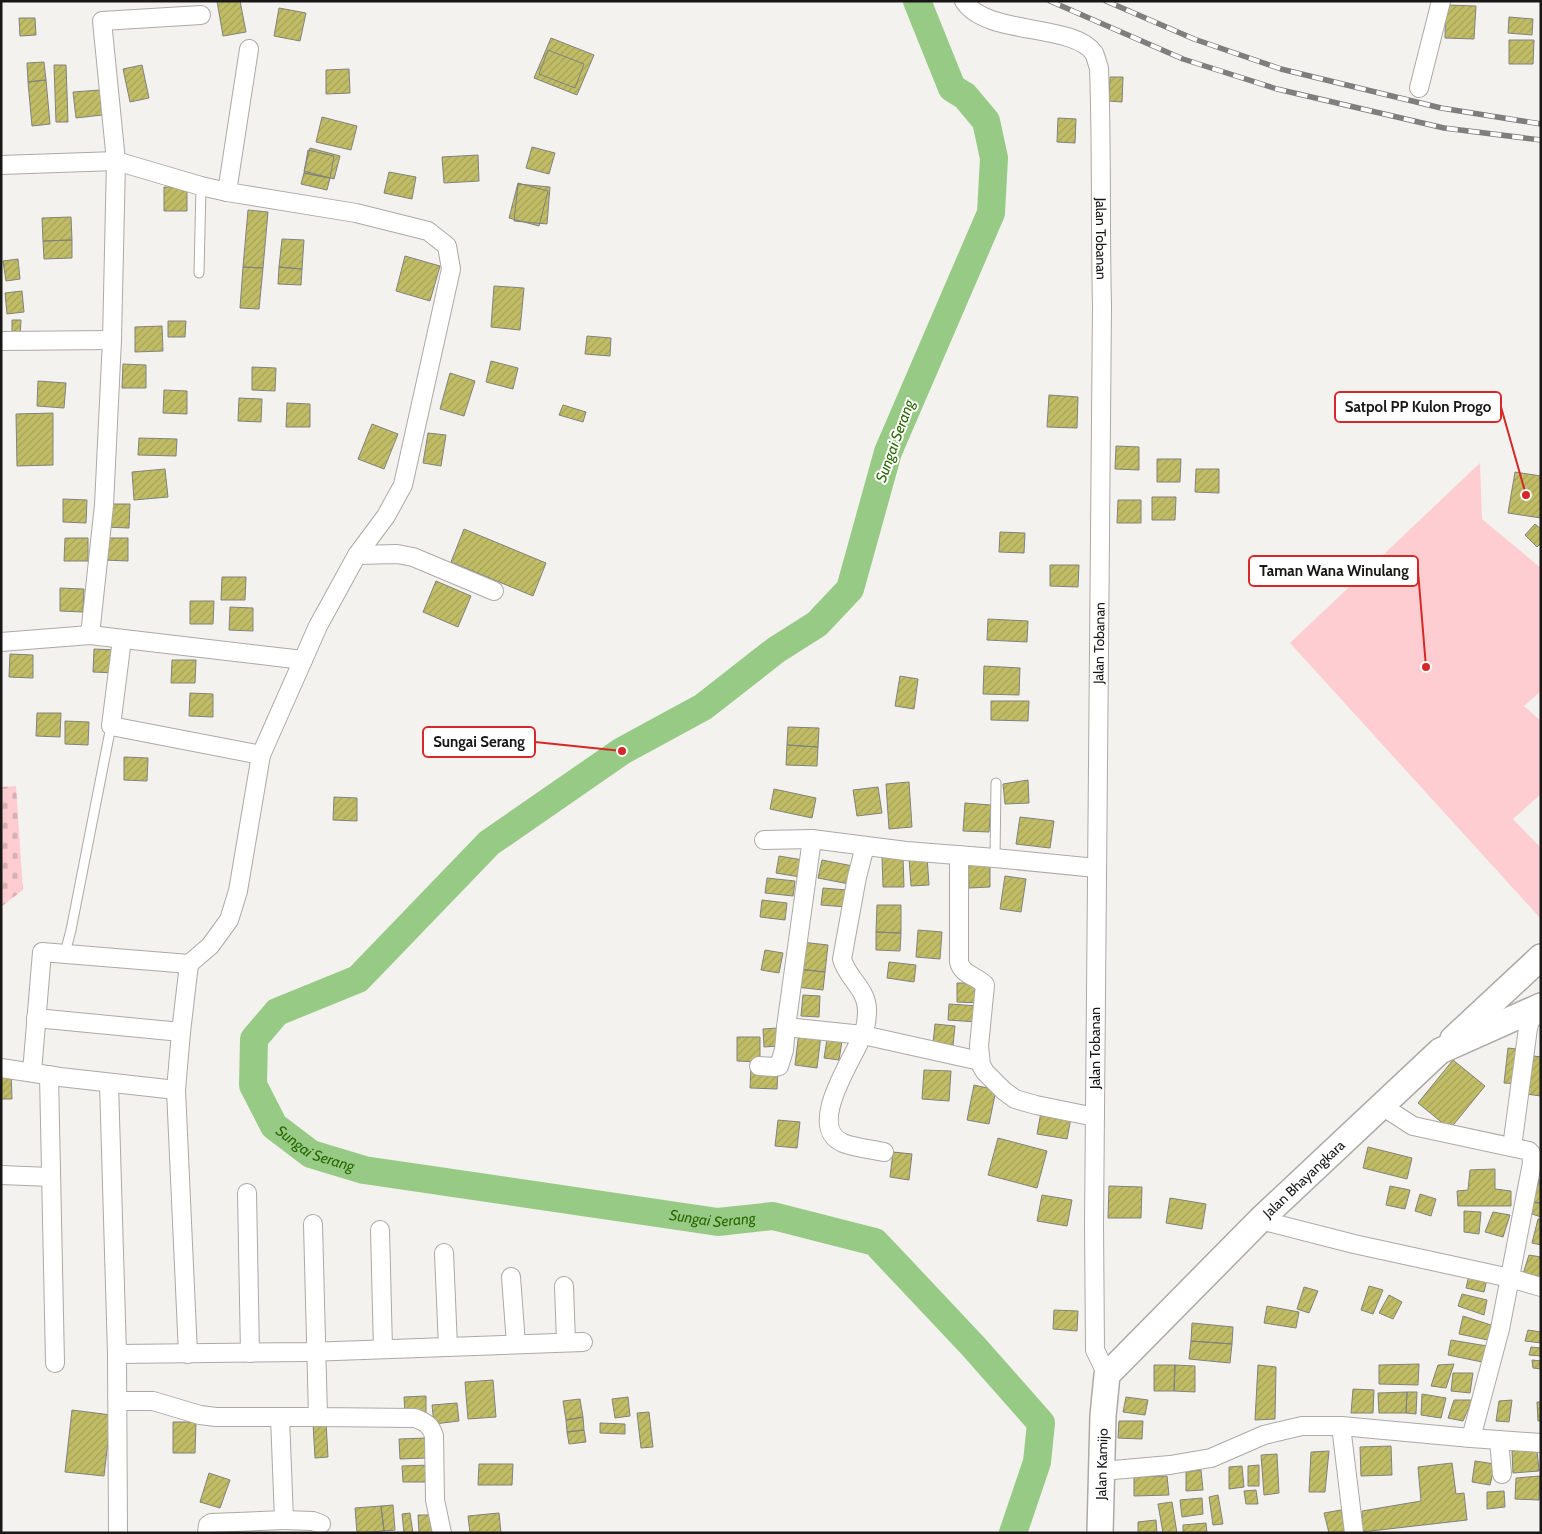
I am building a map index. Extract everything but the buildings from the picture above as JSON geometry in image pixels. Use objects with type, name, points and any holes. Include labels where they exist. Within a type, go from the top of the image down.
[{"type":"main road","points":[[1440,1052],[1541,957]]},
{"type":"main road","name":"Jalan Bhayangkara","points":[[1106,1385],[1260,1220],[1440,1052],[1541,1006]]},
{"type":"main road","name":"Jalan Kamijo","points":[[1100,1533],[1106,1385]]},
{"type":"street","name":"Jalan Tobanan","points":[[964,1],[968,8],[987,19],[1077,40],[1094,53],[1098,68],[1102,167],[1102,305],[1093,1186],[1095,1350],[1106,1385]]},
{"type":"street","points":[[1419,88],[1441,1]]},
{"type":"street","points":[[90,635],[104,505],[112,340],[116,162],[102,21],[201,15]]},
{"type":"street","points":[[227,192],[249,49]]},
{"type":"street","points":[[1,165],[116,162],[227,192],[356,214],[410,226],[428,231],[447,246],[451,268],[403,485],[386,516],[357,555],[318,626],[261,755],[234,906],[229,920],[220,935],[189,964],[176,1090],[188,1354]]},
{"type":"street","points":[[1,341],[112,340]]},
{"type":"street","points":[[357,555],[397,554],[413,557],[494,591]]},
{"type":"street","points":[[1,642],[90,635],[303,660]]},
{"type":"street","points":[[122,639],[111,726],[261,755]]},
{"type":"street","points":[[764,840],[812,838],[866,846],[1096,868]]},
{"type":"street","points":[[759,1066],[779,1066],[784,1050],[812,838]]},
{"type":"street","points":[[866,846],[857,877],[842,959],[844,967],[861,989],[867,1008],[863,1035],[833,1095],[830,1109],[830,1128],[833,1136],[842,1143],[884,1152]]},
{"type":"street","points":[[959,855],[959,962],[963,971],[985,985],[979,1046],[980,1061],[985,1072],[1015,1099],[1095,1117]]},
{"type":"street","points":[[55,1363],[51,1176],[36,1018],[41,953],[65,953],[189,964]]},
{"type":"street","points":[[1512,1147],[1528,1028],[1530,1021],[1541,1010]]},
{"type":"street","points":[[36,1018],[181,1032]]},
{"type":"street","points":[[786,1027],[863,1035],[980,1061]]},
{"type":"street","points":[[1,1068],[176,1090]]},
{"type":"street","points":[[109,1082],[118,1401],[118,1533]]},
{"type":"street","points":[[1382,1106],[1413,1126],[1528,1151],[1532,1158],[1500,1329],[1471,1438]]},
{"type":"street","points":[[1,1175],[51,1176]]},
{"type":"street","points":[[247,1193],[250,1353]]},
{"type":"street","points":[[1260,1220],[1354,1244],[1510,1278],[1541,1287]]},
{"type":"street","points":[[313,1224],[318,1416]]},
{"type":"street","points":[[380,1230],[383,1349]]},
{"type":"street","points":[[444,1253],[448,1347]]},
{"type":"street","points":[[511,1277],[516,1344]]},
{"type":"street","points":[[117,1354],[316,1352],[574,1342],[564,1286]]},
{"type":"street","points":[[118,1401],[153,1401],[200,1415],[216,1417],[318,1416],[416,1418],[424,1421],[432,1428],[434,1436],[435,1500],[442,1533]]},
{"type":"street","points":[[280,1417],[284,1520]]},
{"type":"street","points":[[1102,1471],[1170,1465],[1211,1458],[1264,1435],[1302,1426],[1341,1426],[1541,1443]]},
{"type":"street","points":[[1341,1426],[1354,1533]]},
{"type":"street","points":[[1499,1440],[1502,1474]]},
{"type":"street","points":[[207,1533],[208,1525],[211,1523],[284,1520],[312,1521],[321,1524]]},
{"type":"lane","points":[[199,273],[200,186]]},
{"type":"lane","points":[[65,953],[111,726]]},
{"type":"lane","points":[[995,858],[996,784]]},
{"type":"green space","points":[[1480,463],[1482,519],[1541,568],[1541,691],[1524,706],[1541,721],[1541,794],[1513,819],[1541,848],[1541,919],[1290,643]]},
{"type":"green space","points":[[16,786],[23,890],[1,907],[1,787]]},
{"type":"waterway","name":"Sungai Serang","points":[[917,1],[952,88],[965,96],[986,121],[994,158],[991,213],[888,452],[850,589],[817,624],[776,650],[703,707],[622,751],[489,843],[358,979],[277,1012],[254,1039],[253,1085],[274,1126],[311,1154],[364,1170],[718,1222],[773,1216],[875,1242],[973,1346],[1041,1423],[1037,1462],[1013,1533]]},
{"type":"railway","points":[[1050,1],[1183,59],[1277,89],[1444,128],[1541,140]]},
{"type":"railway","points":[[1106,1],[1194,39],[1281,69],[1441,108],[1541,124]]},
{"type":"place","name":"Satpol PP Kulon Progo","points":[[1526,495]]},
{"type":"place","name":"Taman Wana Winulang","points":[[1426,667]]},
{"type":"place","name":"Sungai Serang","points":[[622,751]]}]
